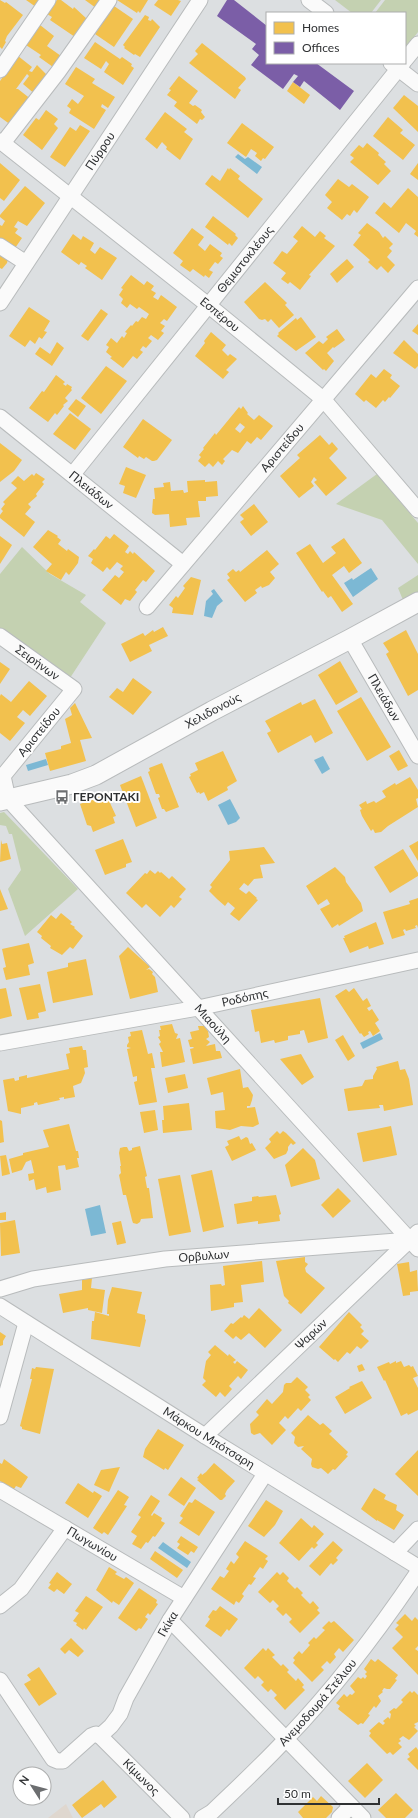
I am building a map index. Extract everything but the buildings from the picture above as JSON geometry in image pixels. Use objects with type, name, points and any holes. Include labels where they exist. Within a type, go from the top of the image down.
[{"type":"street","points":[[0,70],[48,0]]},
{"type":"street","points":[[2,142],[58,72],[109,0]]},
{"type":"street","name":"Πύρρου","points":[[0,303],[200,0]]},
{"type":"street","points":[[309,0],[325,12]]},
{"type":"street","name":"Θεμιστοκλέους","points":[[406,57],[418,44]]},
{"type":"street","points":[[399,64],[418,84]]},
{"type":"street","name":"Θεμιστοκλέους","points":[[73,474],[399,64]]},
{"type":"street","name":"Εσπέρου","points":[[2,142],[71,195],[323,399],[418,510]]},
{"type":"street","points":[[0,246],[26,263]]},
{"type":"street","name":"Αριστείδου","points":[[147,607],[418,288]]},
{"type":"street","name":"Πλειάδων","points":[[0,417],[73,474],[183,564]]},
{"type":"street","name":"Χελιδονούς","points":[[4,800],[72,784],[96,775],[212,711],[418,602]]},
{"type":"street","name":"Σειρήνων","points":[[0,636],[74,689]]},
{"type":"street","name":"Πλειάδων","points":[[350,639],[418,756]]},
{"type":"street","name":"Αριστείδου","points":[[4,800],[3,776],[74,689]]},
{"type":"street","name":"Μιαούλη","points":[[4,800],[415,1241]]},
{"type":"street","name":"Ροδόπης","points":[[0,1043],[198,1008],[418,960]]},
{"type":"street","name":"Ορβυλων","points":[[0,1289],[33,1279],[165,1259],[415,1241]]},
{"type":"street","name":"Ψαρών","points":[[204,1436],[415,1241]]},
{"type":"street","name":"Μάρκου Μπότσαρη","points":[[0,1306],[204,1436],[418,1567]]},
{"type":"street","points":[[0,1417],[26,1323]]},
{"type":"street","name":"Γκίκα","points":[[0,1680],[53,1759],[63,1761],[91,1736],[96,1734],[100,1736],[111,1726],[120,1714],[126,1698],[170,1620],[265,1474]]},
{"type":"street","name":"Πωγωνίου","points":[[0,1490],[184,1598]]},
{"type":"street","points":[[0,1606],[21,1590],[65,1528]]},
{"type":"street","points":[[395,1553],[418,1529]]},
{"type":"street","name":"Ανεμοδουρά Στέλιου","points":[[202,1818],[212,1812],[286,1740],[317,1705],[390,1614],[418,1572]]},
{"type":"street","points":[[170,1620],[363,1818]]},
{"type":"street","name":"Κίμωνος","points":[[100,1736],[182,1818]]},
{"type":"street","points":[[339,1818],[351,1806]]},
{"type":"shaded area","points":[[66,1804],[73,1818],[48,1818]]},
{"type":"green space","points":[[335,0],[381,0],[372,12],[351,12]]},
{"type":"green space","points":[[385,0],[418,0],[418,32],[406,48],[406,12],[376,12]]},
{"type":"green space","points":[[377,474],[418,523],[418,564],[382,520],[336,504]]},
{"type":"green space","points":[[22,547],[50,574],[86,595],[80,602],[106,623],[70,678],[0,628],[0,574]]},
{"type":"green space","points":[[418,575],[418,592],[403,600],[398,588]]},
{"type":"green space","points":[[4,812],[78,889],[25,936],[8,889],[21,870],[12,834],[9,834],[6,826],[0,825],[0,813]]},
{"type":"water","points":[[238,154],[245,159],[248,157],[262,167],[257,174],[235,157]]},
{"type":"water","points":[[371,568],[378,579],[353,597],[344,583],[352,578],[353,580]]},
{"type":"water","points":[[214,589],[223,601],[217,606],[212,618],[204,616],[206,601],[213,594],[211,591]]},
{"type":"water","points":[[323,756],[330,769],[322,774],[314,760]]},
{"type":"water","points":[[46,759],[48,765],[28,771],[26,765]]},
{"type":"water","points":[[230,799],[240,818],[236,822],[228,825],[218,805]]},
{"type":"water","points":[[380,1033],[383,1039],[363,1049],[360,1043]]},
{"type":"water","points":[[100,1205],[106,1233],[91,1236],[85,1209]]},
{"type":"water","points":[[163,1542],[191,1562],[187,1568],[158,1548]]},
{"type":"place","name":"ΓΕΡΟΝΤΑΚΙ","points":[[62,797]]}]
